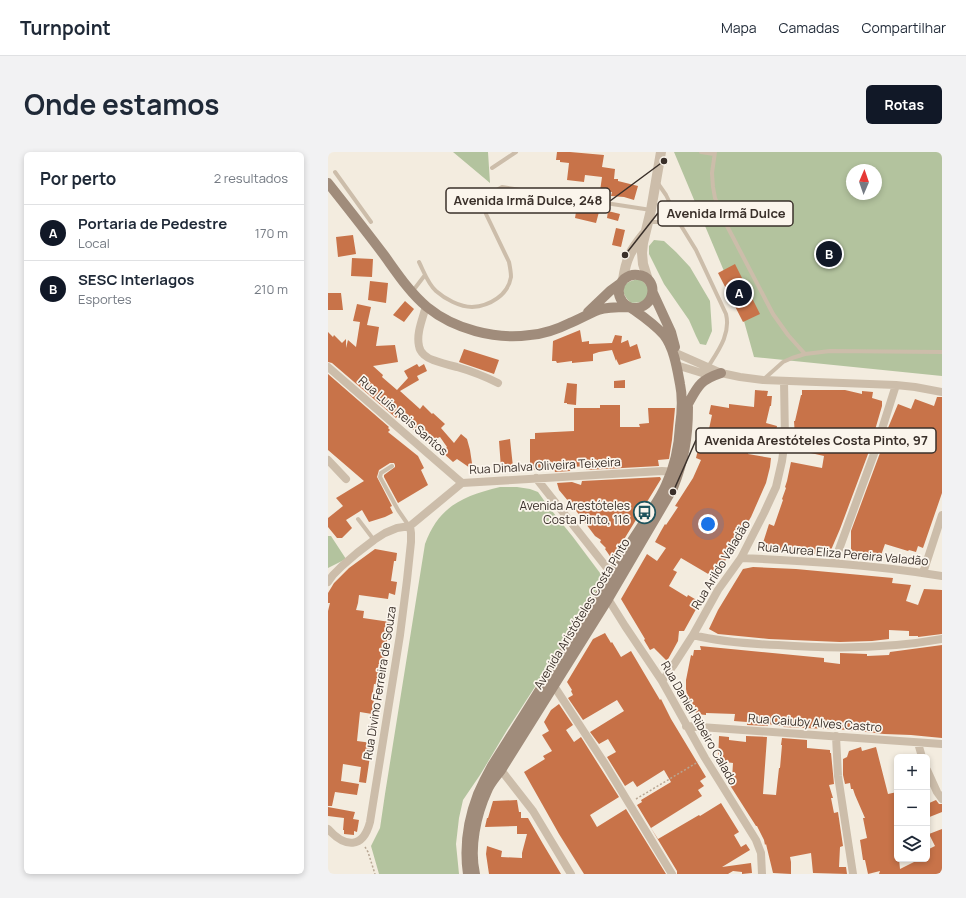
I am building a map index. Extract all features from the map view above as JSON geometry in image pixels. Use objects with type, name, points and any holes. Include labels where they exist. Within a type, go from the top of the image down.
[{"type":"main road","points":[[328,183],[412,292],[426,306],[444,318],[470,330],[488,334],[510,336],[530,335],[554,330],[599,310],[608,308],[637,308],[646,305],[653,293],[651,284],[641,275],[632,275],[610,291],[584,316]]},
{"type":"main road","points":[[622,282],[619,288],[619,296],[621,301],[630,307]]},
{"type":"main road","name":"Avenida Aristóteles Costa Pinto","points":[[468,874],[466,842],[470,820],[478,794],[550,683],[605,595],[614,577],[662,508],[673,488],[680,436],[682,404],[678,354],[653,293]]},
{"type":"main road","name":"Avenida Aristóteles Costa Pinto","points":[[630,307],[664,335],[686,382],[688,404],[687,437],[684,454],[675,472]]},
{"type":"main road","points":[[688,404],[700,384],[707,378],[721,373]]},
{"type":"main road","name":"Avenida Aristóteles Costa Pinto","points":[[475,874],[472,853],[479,812],[496,768]]},
{"type":"street","points":[[648,280],[643,264],[643,243],[652,210],[661,152]]},
{"type":"street","points":[[622,282],[629,254],[648,226]]},
{"type":"street","points":[[426,306],[418,336],[421,352],[433,360],[481,374],[498,383]]},
{"type":"street","points":[[678,354],[721,373]]},
{"type":"street","points":[[679,366],[702,373],[721,373],[763,380],[915,387],[942,392]]},
{"type":"street","name":"Rua Luis Reis Santos","points":[[328,367],[462,483]]},
{"type":"street","name":"Rua Arildo Valadão","points":[[662,681],[693,635],[718,590],[741,558],[776,487],[782,461],[785,438],[784,381]]},
{"type":"street","points":[[834,563],[875,451],[896,386]]},
{"type":"street","points":[[328,460],[346,479]]},
{"type":"street","name":"Rua Dinalva Oliveira Teixeira","points":[[328,582],[342,566],[374,540],[397,528],[410,526],[462,483],[675,472]]},
{"type":"street","points":[[536,478],[614,577]]},
{"type":"street","points":[[923,573],[942,515]]},
{"type":"street","name":"Rua Divino Ferreira de Souza","points":[[360,841],[365,836],[370,822],[385,731],[407,580],[411,542],[410,526]]},
{"type":"street","name":"Rua Aurea Eliza Pereira Valadão","points":[[741,558],[834,563],[942,576]]},
{"type":"street","name":"Rua Daniel Ribeiro Calado","points":[[605,595],[662,681],[686,726],[756,840],[760,853],[762,874]]},
{"type":"street","points":[[693,635],[735,643],[841,648],[887,646],[942,639]]},
{"type":"street","points":[[550,683],[672,874]]},
{"type":"street","name":"Rua Caiuby Alves Castro","points":[[686,726],[942,744]]},
{"type":"street","points":[[836,736],[838,776],[853,874]]},
{"type":"street","points":[[918,743],[921,754]]},
{"type":"street","points":[[496,768],[533,810],[571,874]]},
{"type":"street","points":[[930,777],[942,799]]},
{"type":"street","points":[[328,829],[334,836],[344,842],[360,841]]},
{"type":"lane","points":[[492,168],[516,152]]},
{"type":"lane","points":[[701,152],[715,153],[712,173],[713,187],[726,224],[773,314],[788,335],[805,354]]},
{"type":"lane","points":[[335,172],[371,222]]},
{"type":"lane","points":[[657,181],[696,250],[728,321],[725,336],[708,367]]},
{"type":"lane","points":[[419,262],[425,275],[435,290],[448,300],[472,307],[485,304],[502,294],[509,283],[511,276],[509,262],[486,214],[486,205],[495,190],[502,188],[652,210]]},
{"type":"lane","points":[[648,226],[673,222],[680,224]]},
{"type":"lane","points":[[412,292],[425,275]]},
{"type":"lane","points":[[763,380],[783,362],[805,354],[830,350],[942,352]]},
{"type":"lane","points":[[392,466],[381,473],[380,477],[398,510],[410,526]]},
{"type":"lane","points":[[358,519],[374,540]]},
{"type":"path","points":[[628,803],[705,758]]},
{"type":"path","points":[[360,841],[368,852],[375,874]]},
{"type":"green space","points":[[453,152],[488,152],[490,183]]},
{"type":"green space","points":[[674,152],[942,152],[942,376],[754,357],[742,314]]},
{"type":"green space","points":[[654,240],[664,241],[690,267],[710,301],[712,331],[706,345],[700,344],[689,320],[664,284],[649,254],[649,246]]},
{"type":"green space","points":[[640,279],[647,284],[649,292],[644,302],[631,303],[624,294],[624,287],[629,282]]},
{"type":"green space","points":[[500,487],[517,487],[538,492],[603,579],[463,800],[456,844],[459,874],[379,874],[371,846],[380,828],[425,544],[437,520],[454,505],[475,494]]},
{"type":"green space","points":[[328,536],[331,536],[346,559],[328,568]]},
{"type":"building","points":[[557,152],[604,155],[602,167],[615,169],[614,179],[638,186],[634,200],[624,197],[611,196],[612,192],[600,191],[602,177],[585,175],[584,182],[567,180],[569,163],[556,160]]},
{"type":"building","points":[[575,202],[582,203],[581,208],[599,212],[596,223],[575,218],[576,212],[573,212]]},
{"type":"building","points":[[608,211],[620,214],[618,221],[607,218]]},
{"type":"building","points":[[616,228],[625,230],[621,247],[612,245]]},
{"type":"building","points":[[353,235],[356,254],[338,257],[336,237]]},
{"type":"building","points":[[352,258],[373,259],[372,277],[351,276]]},
{"type":"building","points":[[735,264],[760,314],[743,322],[718,273]]},
{"type":"building","points":[[370,281],[388,283],[386,303],[368,300]]},
{"type":"building","points":[[328,293],[341,293],[343,310],[328,310]]},
{"type":"building","points":[[405,301],[414,309],[404,322],[393,315]]},
{"type":"building","points":[[357,304],[371,307],[367,325],[379,327],[376,346],[395,345],[398,362],[373,366],[383,375],[382,377],[397,390],[408,378],[404,371],[417,364],[419,367],[424,364],[427,371],[417,376],[419,380],[400,391],[420,409],[423,405],[445,424],[441,428],[454,443],[461,434],[467,439],[473,470],[457,459],[453,462],[442,452],[447,447],[440,437],[429,442],[397,417],[396,418],[332,363],[328,362],[328,332],[333,337],[334,335],[342,343],[346,339],[346,348],[348,340],[356,347],[360,322],[353,321]]},
{"type":"building","points":[[580,330],[582,342],[589,341],[589,344],[612,343],[615,335],[622,336],[621,343],[628,340],[630,347],[637,344],[641,358],[619,365],[612,350],[593,354],[593,361],[557,363],[556,361],[552,361],[553,341]]},
{"type":"building","points":[[464,349],[499,360],[494,374],[459,362]]},
{"type":"building","points":[[328,374],[389,427],[388,428],[390,430],[388,432],[418,456],[424,468],[421,470],[428,485],[398,503],[384,477],[384,475],[395,467],[394,463],[390,463],[379,470],[377,477],[392,506],[390,507],[393,513],[369,522],[362,510],[346,520],[352,528],[342,538],[337,538],[328,527],[328,518],[343,506],[336,498],[364,481],[328,450]]},
{"type":"building","points":[[625,380],[625,388],[614,388],[614,381]]},
{"type":"building","points":[[567,383],[577,384],[576,405],[564,403]]},
{"type":"building","points":[[755,390],[768,391],[767,396],[772,396],[766,423],[777,426],[774,444],[751,439],[748,454],[771,458],[766,483],[751,517],[715,578],[681,558],[673,570],[677,572],[669,586],[687,597],[688,595],[700,602],[684,631],[679,631],[678,641],[667,661],[654,648],[650,650],[621,599],[647,554],[657,561],[666,548],[655,542],[665,524],[666,525],[678,507],[675,506],[693,478],[701,460],[696,458],[703,428],[709,429],[712,415],[709,414],[711,405],[729,408],[729,404],[754,407]]},
{"type":"building","points":[[802,390],[845,390],[862,394],[862,391],[873,392],[872,398],[882,401],[882,406],[868,454],[840,529],[831,550],[827,555],[761,549],[769,524],[774,526],[783,500],[791,462],[822,468],[824,456],[793,449],[795,437],[794,421],[802,395]]},
{"type":"building","points":[[937,397],[942,397],[942,493],[923,548],[918,546],[916,552],[885,544],[880,558],[857,556],[851,549],[851,531],[898,404],[911,409],[915,399],[934,406]]},
{"type":"building","points":[[600,405],[620,405],[620,427],[640,427],[639,424],[649,423],[648,408],[675,408],[669,459],[658,460],[659,466],[586,470],[588,466],[571,467],[570,471],[555,472],[554,468],[530,470],[530,439],[535,439],[535,433],[574,431],[574,408],[600,408]]},
{"type":"building","points":[[510,439],[513,467],[501,468],[499,441]]},
{"type":"building","points":[[660,477],[661,479],[612,559],[605,549],[606,548],[600,542],[601,540],[595,536],[559,490],[557,483],[572,482],[581,485],[582,481]]},
{"type":"building","points":[[375,549],[397,553],[396,561],[394,561],[391,581],[397,582],[395,595],[389,593],[388,599],[359,595],[356,610],[364,611],[363,618],[390,622],[381,685],[374,684],[372,714],[360,712],[357,741],[372,743],[366,783],[359,782],[361,767],[343,764],[341,781],[359,784],[357,795],[335,792],[332,806],[328,806],[328,611],[330,603],[328,603],[328,593],[334,583],[349,568]]},
{"type":"building","points":[[753,567],[796,569],[893,578],[892,583],[911,585],[906,601],[918,605],[924,589],[942,590],[942,634],[918,637],[909,636],[909,631],[889,630],[889,639],[840,642],[769,639],[718,634],[709,629],[718,610],[743,569]]},
{"type":"building","points":[[605,633],[621,657],[631,651],[660,700],[661,699],[671,719],[706,777],[700,781],[704,786],[698,790],[702,796],[651,828],[658,839],[721,803],[739,832],[734,835],[741,847],[746,844],[750,850],[722,867],[751,863],[752,873],[742,874],[742,872],[733,871],[728,874],[677,874],[677,871],[637,805],[642,802],[641,800],[671,782],[664,770],[637,787],[633,781],[625,786],[607,757],[616,752],[608,739],[599,744],[590,732],[624,711],[617,700],[583,720],[568,698],[573,695],[567,682],[593,639]]},
{"type":"building","points":[[942,645],[942,738],[849,730],[783,727],[768,724],[768,726],[747,725],[747,722],[734,721],[735,714],[696,714],[695,705],[689,705],[686,680],[691,655],[693,656],[694,650],[701,650],[700,646],[824,658],[824,662],[840,664],[840,653],[867,654],[867,656],[889,655],[890,652]]},
{"type":"building","points":[[559,704],[573,725],[566,730],[574,742],[581,737],[619,797],[590,815],[597,827],[626,809],[666,874],[584,874],[559,834],[524,772],[545,759],[543,756],[552,751],[542,735],[549,731],[544,722],[551,710]]},
{"type":"building","points":[[719,736],[729,737],[729,740],[746,742],[746,736],[767,737],[763,794],[776,795],[782,738],[807,740],[807,748],[830,750],[834,784],[829,785],[833,798],[831,798],[834,813],[838,812],[843,846],[840,847],[839,867],[846,867],[847,874],[813,873],[811,853],[790,857],[791,874],[773,873],[766,844],[765,845],[757,826],[726,779],[732,779],[733,763],[718,761]]},
{"type":"building","points":[[861,747],[862,751],[876,747],[888,794],[894,793],[894,862],[899,862],[900,869],[914,862],[930,862],[930,848],[935,846],[930,834],[942,829],[942,874],[879,874],[880,871],[868,874],[865,860],[863,860],[860,840],[867,838],[863,818],[865,818],[853,789],[851,789],[850,783],[845,784],[843,775],[843,759],[847,757],[849,751]]},
{"type":"building","points":[[517,800],[519,812],[521,812],[521,818],[528,818],[561,874],[489,874],[486,854],[487,846],[502,851],[501,857],[522,858],[527,834],[517,834],[517,826],[485,827],[493,801]]},
{"type":"building","points":[[936,800],[939,804],[942,804],[942,812],[930,817],[930,803]]},
{"type":"building","points":[[328,807],[355,812],[353,819],[359,820],[357,832],[354,831],[354,835],[344,834],[344,818],[328,816]]},
{"type":"place","name":"Avenida Irmã Dulce, 248","points":[[664,161]]},
{"type":"place","name":"SESC Interlagos","points":[[829,254]]},
{"type":"place","name":"Avenida Irmã Dulce","points":[[625,255]]},
{"type":"place","name":"Portaria de Pedestre","points":[[739,293]]},
{"type":"place","name":"Avenida Arestóteles Costa Pinto, 97","points":[[673,492]]},
{"type":"place","name":"Avenida Arestóteles Costa Pinto, 116","points":[[645,513]]}]
